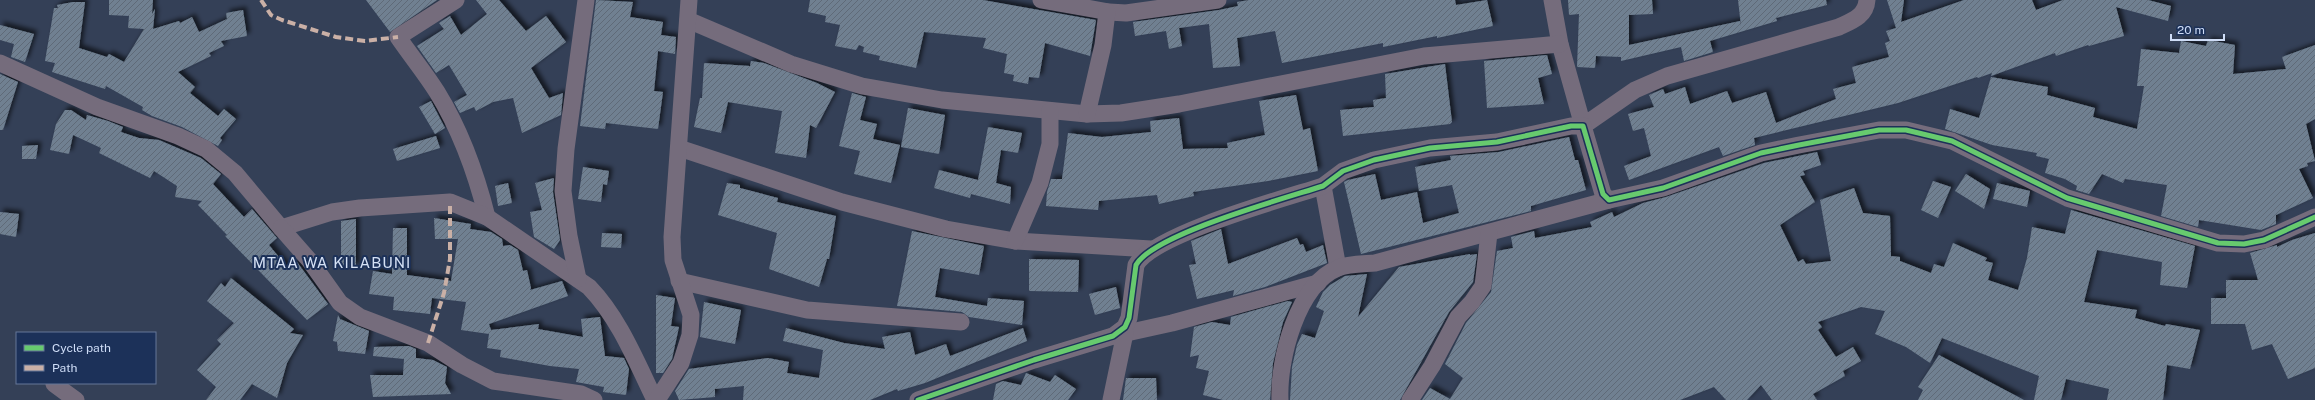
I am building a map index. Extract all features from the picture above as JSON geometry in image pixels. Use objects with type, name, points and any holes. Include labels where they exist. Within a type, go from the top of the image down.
[{"type":"street","points":[[456,0],[398,37],[437,92],[450,114],[476,175],[487,217]]},
{"type":"street","points":[[578,280],[568,236],[563,191],[566,149],[586,0]]},
{"type":"street","points":[[281,228],[332,212],[423,202],[450,202],[487,217],[578,280],[601,300],[618,328],[656,400],[681,363],[690,335],[691,315],[673,260],[672,237],[689,0]]},
{"type":"street","points":[[1041,0],[1110,8],[1149,10],[1218,0]]},
{"type":"street","points":[[1552,0],[1560,44],[1583,126],[1603,194],[1609,200]]},
{"type":"street","points":[[1111,400],[1119,335],[1128,318],[1136,264],[1140,258],[1166,241],[1205,226],[1323,186],[1343,171],[1374,160],[1430,148],[1497,142],[1571,126],[1583,126],[1635,90],[1667,76],[1839,27],[1857,19],[1867,5],[1867,0]]},
{"type":"street","points":[[1087,114],[1110,8]]},
{"type":"street","points":[[688,20],[791,64],[862,86],[942,100],[1087,114],[1121,113],[1179,104],[1424,56],[1560,44]]},
{"type":"street","points":[[0,63],[97,107],[178,136],[206,149],[235,173],[310,261],[340,303],[360,317],[428,343],[462,365],[493,381],[581,394],[594,400]]},
{"type":"street","points":[[1015,241],[1040,183],[1050,144],[1050,111]]},
{"type":"street","points":[[1280,400],[1279,381],[1285,352],[1304,299],[1318,283],[1338,268],[1375,263],[1609,200],[1663,188],[1761,153],[1851,134],[1879,130],[1906,130],[1952,140],[2067,198],[2218,242],[2244,244],[2264,240],[2315,217]]},
{"type":"street","points":[[679,148],[873,210],[946,229],[1015,241],[1151,250]]},
{"type":"street","points":[[1323,186],[1338,268]]},
{"type":"street","points":[[1410,400],[1432,366],[1458,317],[1472,302],[1483,286],[1489,233]]},
{"type":"street","points":[[679,281],[808,310],[961,322]]},
{"type":"street","points":[[918,400],[1034,360],[1119,335],[1318,283]]},
{"type":"street","points":[[54,384],[76,400]]},
{"type":"building","points":[[109,0],[153,0],[152,14],[155,9],[153,29],[179,21],[180,23],[192,17],[199,32],[227,19],[226,13],[243,10],[247,36],[221,41],[224,46],[209,53],[211,56],[178,72],[195,87],[190,93],[218,116],[224,109],[236,119],[220,138],[222,140],[218,146],[182,127],[152,116],[142,110],[143,107],[106,86],[105,89],[52,72],[55,63],[45,61],[54,8],[58,8],[57,5],[73,2],[85,2],[79,48],[107,57],[109,54],[124,62],[144,29],[128,28],[129,16],[109,15]]},
{"type":"building","points":[[366,0],[437,0],[390,32]]},
{"type":"building","points":[[476,0],[499,0],[526,31],[546,16],[566,42],[531,68],[549,98],[563,93],[561,115],[522,133],[513,98],[493,102],[476,111],[474,107],[460,113],[454,102],[467,95],[449,65],[436,73],[417,46],[444,29],[439,23],[450,16],[461,35],[487,14]]},
{"type":"building","points":[[596,0],[633,2],[630,17],[663,22],[661,35],[676,37],[675,54],[658,51],[654,91],[663,92],[658,129],[606,123],[605,129],[580,126]]},
{"type":"building","points":[[810,0],[983,0],[1096,20],[1090,56],[1045,43],[1039,78],[1029,77],[1028,84],[1013,81],[1014,75],[1004,73],[1007,54],[983,48],[986,38],[924,32],[916,68],[879,60],[880,56],[863,52],[864,47],[859,45],[856,50],[835,46],[840,25],[825,22],[826,16],[808,12]]},
{"type":"building","points":[[1249,0],[1455,0],[1456,5],[1487,0],[1493,26],[1437,38],[1437,36],[1383,47],[1383,43],[1282,63],[1275,31],[1237,38],[1240,66],[1213,68],[1209,24],[1179,28],[1182,46],[1169,49],[1166,31],[1135,36],[1133,22],[1219,10],[1238,6],[1237,2]]},
{"type":"building","points":[[1568,0],[1652,0],[1653,14],[1629,15],[1629,45],[1740,21],[1741,26],[1738,0],[1826,0],[1827,5],[1776,18],[1777,21],[1710,41],[1713,52],[1684,61],[1681,47],[1621,61],[1621,57],[1596,56],[1595,68],[1577,67],[1579,14],[1569,15]]},
{"type":"building","points":[[1887,0],[1904,0],[1901,22],[1964,0],[2032,0],[2036,10],[2063,0],[2148,0],[2171,6],[2168,21],[2116,7],[2124,36],[2089,46],[2088,45],[2056,56],[2055,53],[1991,76],[1992,73],[1898,103],[1754,138],[1755,145],[1723,156],[1719,147],[1629,180],[1624,166],[1651,156],[1644,128],[1633,131],[1628,114],[1654,107],[1649,95],[1663,89],[1665,94],[1685,87],[1690,104],[1727,91],[1732,103],[1766,92],[1776,123],[1836,99],[1833,89],[1856,83],[1852,67],[1889,57],[1885,43],[1890,41],[1886,31],[1896,28]]},
{"type":"building","points":[[0,25],[34,34],[25,62],[11,57],[14,44],[0,40]]},
{"type":"building","points":[[2208,40],[2235,45],[2233,74],[2286,69],[2282,57],[2315,45],[2315,119],[2306,124],[2315,161],[2307,163],[2308,166],[2299,169],[2313,198],[2276,215],[2276,224],[2261,230],[2199,220],[2198,227],[2161,216],[2167,185],[2125,179],[2123,183],[2102,174],[2089,194],[2076,190],[2077,186],[2065,179],[2045,173],[2049,159],[2036,156],[2037,153],[1992,145],[1945,129],[1950,109],[1979,118],[1991,77],[2048,87],[2047,95],[2095,108],[2093,117],[2137,129],[2144,86],[2137,86],[2141,49],[2179,53],[2181,41],[2206,46]]},
{"type":"building","points":[[1547,55],[1552,74],[1538,78],[1544,104],[1487,108],[1484,61]]},
{"type":"building","points":[[751,61],[764,63],[817,83],[835,92],[816,128],[810,125],[806,158],[775,153],[782,111],[728,102],[721,133],[694,127],[700,98],[702,98],[704,63],[750,66]]},
{"type":"building","points":[[1445,64],[1452,122],[1450,124],[1343,136],[1340,110],[1374,107],[1373,100],[1386,98],[1385,74]]},
{"type":"building","points":[[0,74],[18,82],[3,130],[0,130]]},
{"type":"building","points":[[852,93],[866,97],[860,120],[877,124],[873,139],[900,145],[891,183],[854,174],[860,151],[839,146]]},
{"type":"building","points":[[1296,95],[1303,130],[1310,128],[1318,171],[1268,181],[1193,192],[1194,196],[1159,204],[1157,195],[1099,201],[1098,210],[1046,206],[1047,192],[1051,179],[1062,179],[1068,133],[1102,137],[1151,132],[1150,121],[1179,118],[1183,149],[1228,148],[1227,143],[1265,135],[1259,101]]},
{"type":"building","points":[[431,101],[445,128],[435,134],[419,107]]},
{"type":"building","points":[[908,108],[945,115],[939,154],[901,147]]},
{"type":"building","points":[[65,110],[71,110],[86,120],[87,115],[108,121],[123,127],[121,132],[139,138],[159,140],[201,158],[221,174],[213,184],[244,217],[252,209],[277,238],[269,245],[288,268],[297,262],[328,304],[307,320],[225,236],[227,235],[198,205],[202,201],[175,197],[177,186],[154,171],[150,178],[99,153],[101,148],[73,135],[69,154],[50,150],[56,124]]},
{"type":"building","points":[[988,127],[1022,133],[1018,153],[1001,150],[996,183],[1011,187],[1010,204],[971,194],[970,198],[934,188],[939,170],[978,180]]},
{"type":"building","points":[[436,136],[440,148],[397,161],[393,149]]},
{"type":"building","points":[[1569,137],[1575,160],[1578,160],[1586,190],[1531,206],[1531,211],[1361,254],[1344,182],[1375,174],[1381,200],[1417,192],[1423,223],[1459,213],[1452,185],[1419,191],[1415,167],[1451,160],[1450,156],[1499,152]]},
{"type":"building","points":[[38,145],[36,159],[22,159],[22,146]]},
{"type":"building","points":[[1817,152],[1821,165],[1803,171],[1805,175],[1800,176],[1815,202],[1780,225],[1798,262],[1803,259],[1806,264],[1831,261],[1820,200],[1854,188],[1863,213],[1890,216],[1891,256],[1900,257],[1900,261],[1931,273],[1934,264],[1944,267],[1953,243],[1987,258],[1985,261],[1993,263],[1988,280],[2018,290],[2027,258],[2032,227],[2065,234],[2071,210],[2195,246],[2187,288],[2160,285],[2162,262],[2097,250],[2084,302],[2137,310],[2135,318],[2165,326],[2166,324],[2200,330],[2190,369],[2167,365],[2163,400],[2107,400],[2109,389],[2066,379],[2061,400],[2034,400],[2039,376],[1942,338],[1930,363],[1906,347],[1875,334],[1885,311],[1861,307],[1818,322],[1822,327],[1818,330],[1836,357],[1853,347],[1861,361],[1843,371],[1845,376],[1813,394],[1817,400],[1772,400],[1761,385],[1747,400],[1726,400],[1714,387],[1680,400],[1422,400],[1430,388],[1450,399],[1463,378],[1445,364],[1466,323],[1491,292],[1497,251],[1513,248],[1511,237],[1534,231],[1535,238],[1592,227],[1590,222],[1612,212],[1614,217],[1643,203],[1666,197],[1764,163]]},
{"type":"building","points":[[583,167],[609,171],[607,185],[603,184],[601,202],[578,199]]},
{"type":"building","points":[[1966,174],[1990,189],[1984,209],[1955,191]]},
{"type":"building","points":[[554,178],[553,192],[560,240],[554,249],[534,237],[530,212],[542,210],[535,183]]},
{"type":"building","points":[[1933,181],[1951,187],[1938,218],[1921,210]]},
{"type":"building","points":[[508,183],[512,203],[498,206],[495,186]]},
{"type":"building","points":[[727,183],[740,185],[740,188],[778,198],[777,202],[836,216],[829,259],[827,259],[819,287],[769,269],[777,233],[718,215]]},
{"type":"building","points":[[1997,183],[2030,191],[2027,207],[1993,199]]},
{"type":"building","points":[[0,212],[19,214],[16,237],[0,234]]},
{"type":"building","points":[[434,218],[471,224],[470,229],[491,232],[502,239],[503,246],[510,245],[518,250],[523,271],[527,270],[531,288],[530,290],[562,281],[568,296],[489,324],[491,330],[539,324],[538,329],[583,337],[581,319],[600,317],[605,356],[624,358],[629,369],[626,395],[603,392],[604,387],[576,382],[579,369],[550,366],[500,357],[501,350],[487,348],[489,334],[461,330],[466,302],[432,298],[430,314],[393,310],[394,297],[369,294],[373,271],[392,274],[393,228],[407,228],[407,275],[451,281],[458,239],[435,239]]},
{"type":"building","points":[[356,219],[356,267],[341,267],[341,221]]},
{"type":"building","points":[[1221,229],[1228,264],[1297,238],[1300,245],[1303,244],[1306,252],[1323,245],[1327,263],[1265,287],[1233,296],[1234,290],[1197,299],[1189,265],[1196,264],[1191,241]]},
{"type":"building","points":[[912,231],[984,246],[979,275],[940,268],[935,297],[987,306],[988,298],[1024,301],[1022,325],[969,317],[962,312],[897,306]]},
{"type":"building","points":[[602,233],[622,234],[621,248],[601,247]]},
{"type":"building","points":[[2315,233],[2315,368],[2288,379],[2272,344],[2252,350],[2245,324],[2211,324],[2211,298],[2226,298],[2226,280],[2258,280],[2250,253],[2277,245],[2277,247],[2292,240]]},
{"type":"building","points":[[1477,254],[1473,282],[1449,312],[1400,400],[1290,400],[1292,367],[1297,345],[1302,334],[1315,338],[1324,311],[1316,307],[1323,292],[1330,285],[1345,276],[1367,274],[1358,317],[1399,267]]},
{"type":"building","points":[[1029,259],[1079,260],[1078,292],[1029,291]]},
{"type":"building","points":[[231,278],[294,329],[290,333],[303,335],[287,363],[277,398],[252,384],[240,400],[206,400],[216,387],[197,370],[221,344],[217,340],[234,323],[207,301],[221,283],[225,287]]},
{"type":"building","points":[[1116,287],[1120,308],[1095,315],[1089,294]]},
{"type":"building","points":[[656,295],[675,298],[671,326],[679,327],[672,359],[663,373],[656,373]]},
{"type":"building","points":[[1288,301],[1292,302],[1283,322],[1273,363],[1270,400],[1223,400],[1203,395],[1209,371],[1196,368],[1199,355],[1190,357],[1194,327],[1212,322],[1230,325],[1231,317]]},
{"type":"building","points":[[704,302],[741,310],[735,344],[700,337]]},
{"type":"building","points":[[338,315],[340,319],[369,331],[365,354],[338,351],[337,342],[333,341]]},
{"type":"building","points":[[786,328],[844,343],[885,349],[882,337],[910,332],[915,355],[946,344],[950,356],[1023,328],[1027,341],[925,383],[898,391],[897,389],[870,400],[743,400],[744,386],[715,389],[715,397],[679,400],[675,391],[689,369],[768,358],[789,362],[787,373],[819,378],[823,350],[783,341]]},
{"type":"building","points":[[409,346],[416,349],[416,358],[433,360],[447,367],[445,383],[451,394],[373,397],[370,375],[403,375],[404,359],[373,356],[374,347]]},
{"type":"building","points":[[1939,355],[2024,400],[1918,400],[1923,390],[1918,387]]},
{"type":"building","points":[[1026,373],[1050,382],[1055,375],[1076,389],[1068,400],[993,400],[996,384],[1003,381],[1021,385]]},
{"type":"building","points":[[1126,378],[1156,378],[1157,400],[1123,400]]},
{"type":"marked path","points":[[261,0],[271,15],[282,20],[336,37],[365,41],[398,37]]},
{"type":"marked path","points":[[428,343],[444,293],[450,259],[450,202]]},
{"type":"cycle path","points":[[918,400],[1034,360],[1113,336],[1125,327],[1129,318],[1136,265],[1147,253],[1167,241],[1193,230],[1222,218],[1323,186],[1343,171],[1374,160],[1430,148],[1497,142],[1571,126],[1583,126],[1603,194],[1609,200],[1663,188],[1761,153],[1879,130],[1906,130],[1952,141],[2067,198],[2218,243],[2244,244],[2264,240],[2315,217]]},
{"type":"district","name":"MTAA WA KILABUNI","points":[[332,263]]}]
